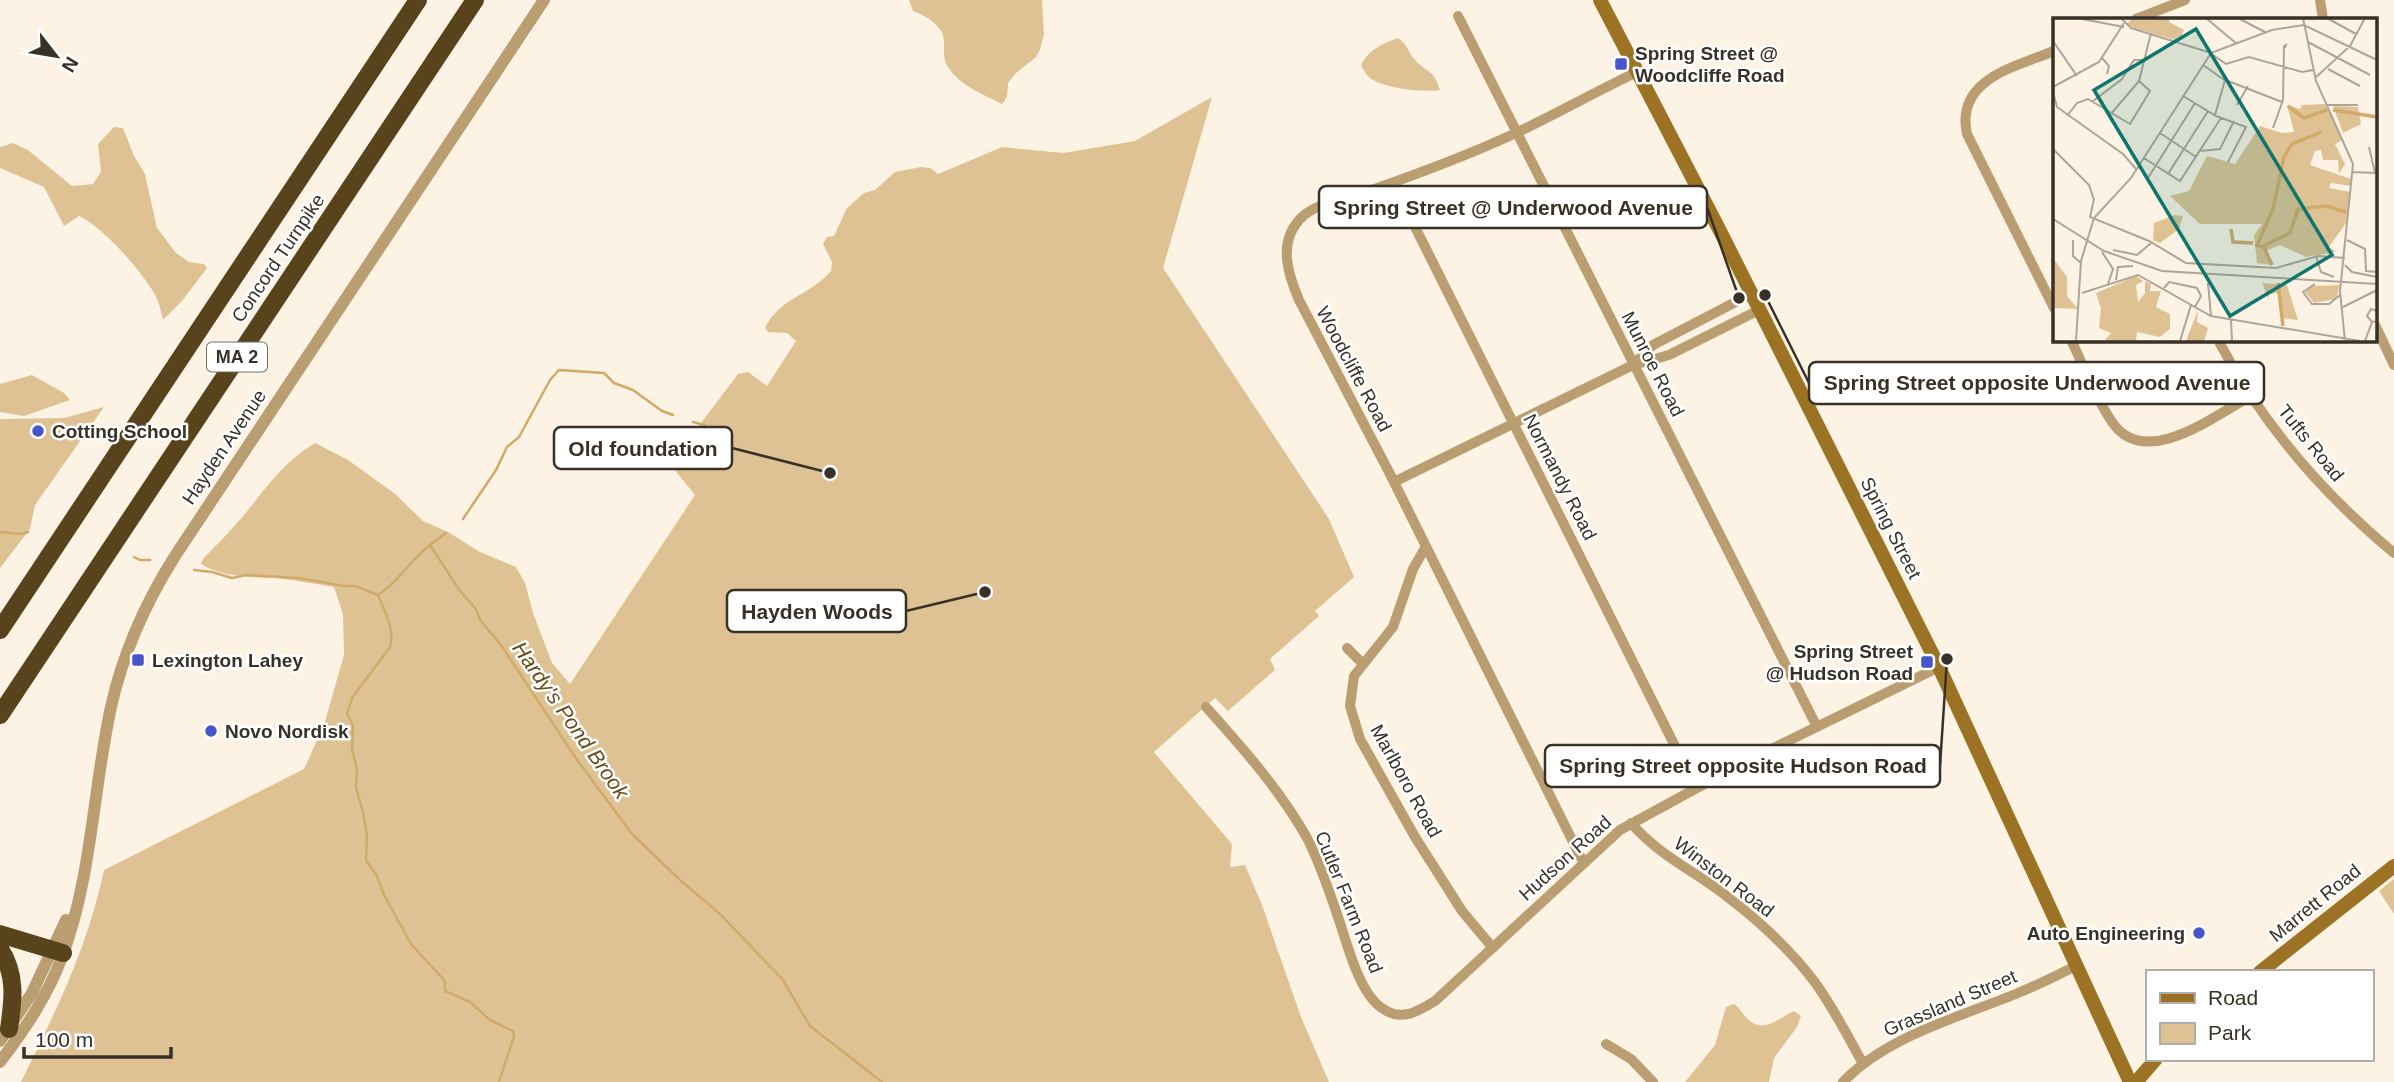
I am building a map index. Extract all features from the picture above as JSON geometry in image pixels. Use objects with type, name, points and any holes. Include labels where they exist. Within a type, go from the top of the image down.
[{"type":"highway","name":"Concord Turnpike","points":[[0,630],[418,0]]},
{"type":"highway","name":"Concord Turnpike","points":[[0,715],[475,0]]},
{"type":"highway","points":[[0,934],[58,951]]},
{"type":"highway","points":[[0,949],[8,962],[13,984],[4,1035]]},
{"type":"main road","name":"Spring Street","points":[[1600,0],[1939,667],[2130,1082]]},
{"type":"main road","name":"Marrett Road","points":[[2263,970],[2394,866]]},
{"type":"main road","points":[[2136,1082],[2154,1061]]},
{"type":"street","name":"Hayden Avenue","points":[[0,1062],[40,1002],[80,888],[113,700],[127,651],[157,586],[544,0]]},
{"type":"street","points":[[2139,18],[2185,0]]},
{"type":"street","points":[[2320,0],[2323,18]]},
{"type":"street","name":"Munroe Road","points":[[1458,16],[1817,727]]},
{"type":"street","points":[[2053,51],[2001,73],[1980,85],[1969,100],[1965,122],[1971,141],[2053,306]]},
{"type":"street","name":"Woodcliffe Road","points":[[1583,862],[1394,482],[1298,300],[1288,274],[1286,247],[1291,231],[1301,217],[1317,208],[1436,167],[1517,133],[1637,72]]},
{"type":"street","name":"Normandy Road","points":[[1393,183],[1696,788]]},
{"type":"street","points":[[1633,365],[1653,345],[1751,294]]},
{"type":"street","points":[[1394,482],[1633,365],[1669,355],[1759,310]]},
{"type":"street","points":[[2376,328],[2394,365]]},
{"type":"street","points":[[2072,341],[2113,424],[2128,437],[2142,442],[2168,440],[2251,396]]},
{"type":"street","name":"Tufts Road","points":[[2219,341],[2251,396],[2313,477],[2390,550]]},
{"type":"street","points":[[2390,550],[2394,536]]},
{"type":"street","name":"Marlboro Road","points":[[1425,548],[1413,569],[1393,627],[1362,663],[1351,684],[1350,706],[1360,739],[1415,837],[1462,911],[1493,947]]},
{"type":"street","points":[[1347,648],[1362,663]]},
{"type":"street","name":"Hudson Road","points":[[1423,1009],[1435,1001],[1620,830],[1696,788],[1939,667]]},
{"type":"street","name":"Cutler Farm Road","points":[[1206,707],[1240,744],[1307,839],[1324,876],[1350,955],[1365,987],[1380,1007],[1397,1016],[1417,1013],[1423,1009]]},
{"type":"street","name":"Winston Road","points":[[1632,823],[1646,840],[1728,897],[1762,926],[1813,980],[1863,1064]]},
{"type":"street","name":"Hayden Avenue","points":[[4,1035],[58,951]]},
{"type":"street","name":"Grassland Street","points":[[1843,1082],[1863,1064],[1898,1042],[2076,966]]},
{"type":"street","points":[[1606,1044],[1631,1059],[1653,1082]]},
{"type":"green space","points":[[909,0],[1042,0],[1044,34],[1040,50],[1008,83],[1007,97],[1002,104],[972,89],[953,74],[945,59],[941,31],[931,20],[913,11]]},
{"type":"green space","points":[[1398,38],[1415,60],[1432,75],[1440,90],[1413,90],[1391,86],[1367,75],[1361,66],[1367,56]]},
{"type":"green space","points":[[1212,97],[1163,268],[1329,519],[1354,577],[1315,611],[1319,616],[1270,659],[1275,670],[1228,711],[1215,698],[1154,752],[1232,844],[1230,867],[1245,865],[1262,905],[1301,1017],[1329,1082],[21,1082],[79,953],[104,870],[304,769],[324,725],[344,655],[343,614],[334,587],[284,579],[231,575],[201,564],[291,461],[315,443],[348,460],[394,493],[423,521],[448,532],[480,552],[516,567],[525,583],[552,663],[570,684],[695,495],[673,468],[677,455],[738,374],[748,372],[767,386],[796,341],[787,333],[768,332],[765,328],[778,310],[831,271],[832,262],[823,244],[827,237],[834,236],[847,208],[864,193],[875,190],[895,172],[921,167],[930,168],[938,174],[1002,147],[1063,153],[1135,141]]},
{"type":"green space","points":[[114,127],[123,128],[134,156],[145,174],[157,228],[176,253],[189,262],[204,264],[207,268],[182,301],[163,320],[152,289],[111,241],[89,221],[79,216],[64,226],[44,187],[0,168],[0,147],[13,143],[28,150],[72,186],[93,184],[101,172],[98,144]]},
{"type":"green space","points":[[32,375],[64,393],[70,400],[24,416],[0,412],[0,384]]},
{"type":"green space","points":[[104,407],[35,505],[30,529],[0,568],[0,419],[64,418]]},
{"type":"green space","points":[[2394,879],[2394,914],[2379,891]]},
{"type":"green space","points":[[1734,1004],[1758,1025],[1770,1024],[1794,1011],[1801,1016],[1797,1027],[1774,1058],[1769,1082],[1685,1082],[1715,1045],[1726,1007]]},
{"type":"waterway","points":[[463,519],[496,470],[507,447],[519,437],[550,380],[559,370],[604,373],[614,383],[633,390],[662,411],[673,415]]},
{"type":"waterway","points":[[693,422],[704,425],[714,438]]},
{"type":"waterway","points":[[0,532],[28,532]]},
{"type":"waterway","points":[[430,545],[446,533]]},
{"type":"waterway","name":"Hardy's Pond Brook","points":[[194,570],[232,578],[246,575],[299,578],[355,586],[378,595],[430,545],[460,591],[476,609],[480,620],[501,645],[575,757],[632,834],[720,914],[783,980],[810,1026],[882,1082]]},
{"type":"waterway","points":[[134,557],[150,560]]},
{"type":"waterway","points":[[378,595],[390,627],[390,647],[352,698],[347,714],[353,725],[352,750],[357,769],[356,787],[367,836],[366,860],[377,876],[384,895],[411,944],[445,981],[445,991],[470,1002],[490,1020],[513,1031],[514,1036],[499,1082]]},
{"type":"place","name":"Spring Street @ Woodcliffe Road","points":[[1621,64]]},
{"type":"place","name":"Spring Street opposite Underwood Avenue","points":[[1765,295]]},
{"type":"place","name":"Spring Street @ Underwood Avenue","points":[[1739,298]]},
{"type":"place","name":"Cotting School","points":[[38,431]]},
{"type":"place","name":"Old foundation","points":[[830,473]]},
{"type":"place","name":"Hayden Woods","points":[[985,592]]},
{"type":"place","name":"Spring Street opposite Hudson Road","points":[[1947,659]]},
{"type":"place","name":"Lexington Lahey","points":[[138,660]]},
{"type":"place","name":"Spring Street @ Hudson Road","points":[[1927,662]]},
{"type":"place","name":"Novo Nordisk","points":[[211,731]]},
{"type":"place","name":"Auto Engineering","points":[[2199,933]]}]
